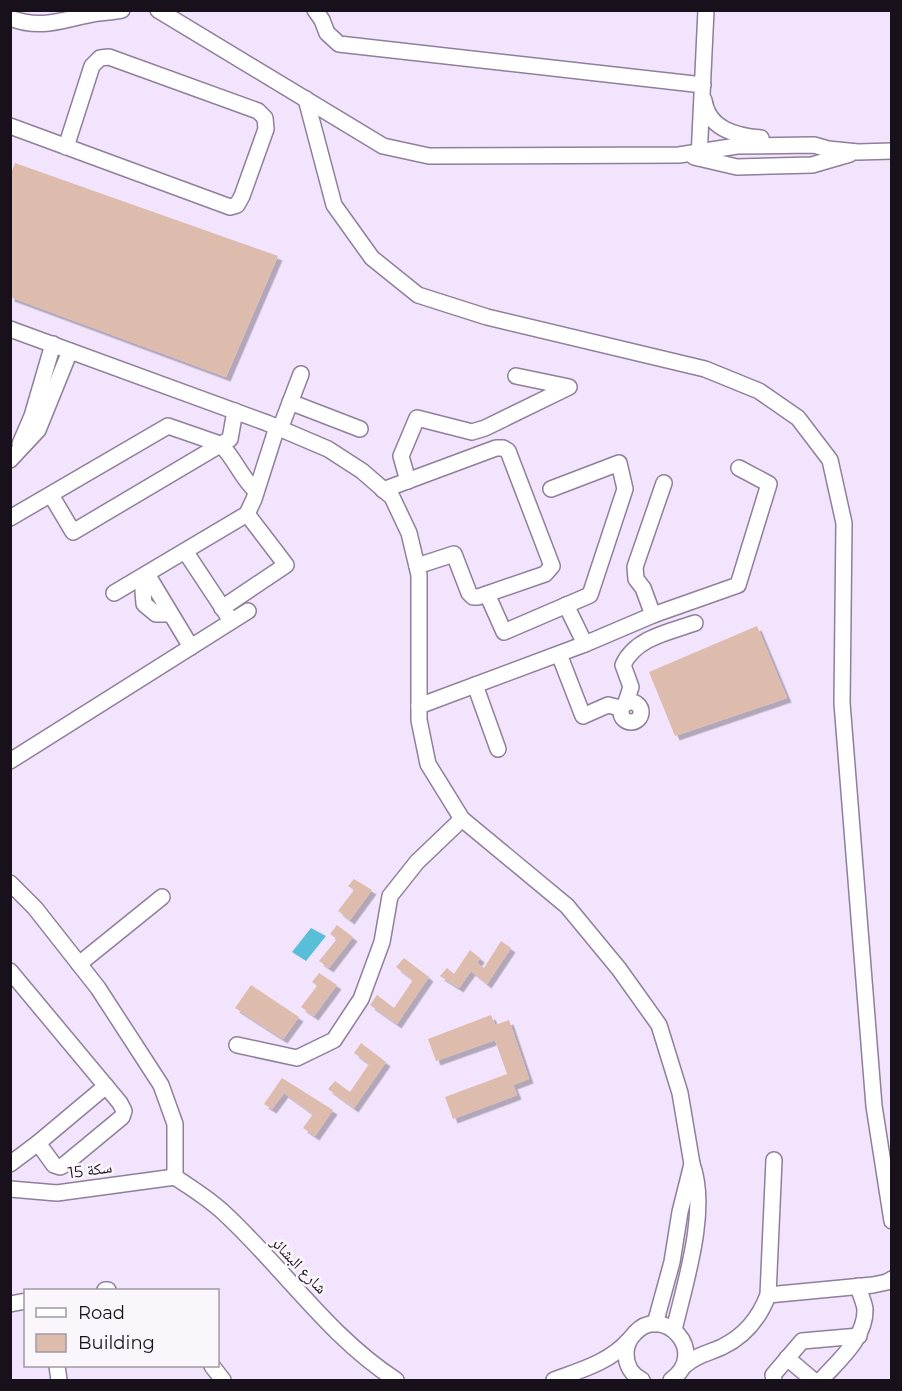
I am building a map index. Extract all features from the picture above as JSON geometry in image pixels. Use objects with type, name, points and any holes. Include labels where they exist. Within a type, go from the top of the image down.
[{"type":"street","points":[[158,10],[383,146],[429,156],[699,155],[737,146],[814,145]]},
{"type":"street","points":[[315,10],[327,33],[339,44],[703,85]]},
{"type":"street","points":[[699,155],[706,10]]},
{"type":"street","points":[[10,18],[24,23],[45,25],[99,13],[121,11]]},
{"type":"street","points":[[10,126],[66,147],[230,207],[237,205],[242,196],[266,129],[266,118],[258,111],[109,57],[100,58],[92,66],[66,147]]},
{"type":"street","points":[[703,85],[705,106],[711,119],[733,134],[767,139],[796,139],[828,149],[858,152],[891,151]]},
{"type":"street","points":[[306,99],[334,205],[372,258],[418,295],[487,317],[705,369],[748,386],[798,418],[830,460],[844,523],[842,703],[874,1106],[891,1221]]},
{"type":"street","points":[[699,155],[737,167],[812,165],[858,152]]},
{"type":"street","points":[[10,328],[235,411],[328,449],[362,471],[392,497],[409,533],[419,575],[419,720],[428,764],[462,819],[567,906],[619,969],[659,1025],[680,1093],[698,1199],[697,1224],[676,1332],[684,1344],[686,1355],[684,1366]]},
{"type":"street","points":[[13,457],[32,416],[53,344]]},
{"type":"street","points":[[13,457],[38,430],[70,351]]},
{"type":"street","points":[[114,594],[247,514],[278,428],[301,374]]},
{"type":"street","points":[[408,481],[401,456],[417,418],[472,432],[485,428],[569,387],[516,376]]},
{"type":"street","points":[[290,402],[360,429]]},
{"type":"street","points":[[51,495],[74,532],[230,439],[235,411]]},
{"type":"street","points":[[10,518],[168,426],[220,444],[256,492]]},
{"type":"street","points":[[384,490],[496,448],[503,448],[508,451],[552,566],[544,574],[473,597],[469,593],[454,554],[417,566]]},
{"type":"street","points":[[487,594],[504,632],[590,595],[625,489],[619,463],[551,489]]},
{"type":"street","points":[[419,706],[585,644],[652,615],[738,585],[769,484],[739,468]]},
{"type":"street","points":[[652,615],[643,588],[636,579],[635,567],[664,483]]},
{"type":"street","points":[[222,608],[286,564],[247,514]]},
{"type":"street","points":[[185,551],[231,621]]},
{"type":"street","points":[[147,574],[143,591],[144,604],[156,614],[171,614],[191,646]]},
{"type":"street","points":[[566,605],[585,644]]},
{"type":"street","points":[[10,760],[248,611]]},
{"type":"street","points":[[559,654],[583,716],[608,705],[623,705],[631,687],[623,665],[628,654],[639,644],[695,623]]},
{"type":"street","points":[[475,685],[498,749]]},
{"type":"street","points":[[237,1045],[297,1058],[334,1040],[361,999],[382,942],[390,897],[417,862],[462,819]]},
{"type":"street","points":[[10,883],[35,908],[98,988],[160,1085],[175,1124],[175,1177]]},
{"type":"street","points":[[79,964],[162,897]]},
{"type":"street","points":[[10,970],[106,1086],[123,1108],[124,1114],[64,1166],[54,1165],[38,1143]]},
{"type":"street","points":[[10,1164],[106,1086]]},
{"type":"street","points":[[670,1380],[697,1355],[736,1340],[751,1327],[762,1311],[768,1295],[774,1160]]},
{"type":"street","points":[[655,1324],[672,1262],[680,1212],[692,1164]]},
{"type":"street","name":"سكة 15","points":[[10,1189],[57,1193],[175,1177]]},
{"type":"street","name":"شارع البشائر","points":[[175,1177],[222,1211],[341,1335],[374,1366],[396,1380]]},
{"type":"street","points":[[768,1295],[858,1286],[887,1282],[891,1279]]},
{"type":"street","points":[[821,1380],[859,1336],[865,1313],[858,1286]]},
{"type":"street","points":[[560,1380],[603,1361],[621,1349],[638,1329],[655,1324],[660,1324],[697,1343],[720,1348]]},
{"type":"street","points":[[774,1380],[773,1376],[802,1341],[859,1336]]},
{"type":"street","points":[[631,1338],[626,1348],[626,1359],[636,1377]]},
{"type":"street","points":[[787,1358],[813,1380]]},
{"type":"street","points":[[603,1361],[636,1377]]},
{"type":"street","points":[[213,1367],[223,1380]]},
{"type":"water","points":[[311,928],[326,936],[306,961],[292,952]]},
{"type":"building","points":[[15,163],[278,256],[226,377],[10,297],[10,176]]},
{"type":"building","points":[[757,626],[787,698],[675,736],[649,672]]},
{"type":"building","points":[[354,879],[372,890],[350,920],[338,911],[354,890],[348,886]]},
{"type":"building","points":[[337,925],[353,937],[329,968],[319,961],[337,939],[330,934]]},
{"type":"building","points":[[501,941],[511,948],[487,984],[471,971],[459,988],[440,976],[447,968],[454,974],[470,950],[480,958],[477,963],[484,968]]},
{"type":"building","points":[[404,958],[429,977],[397,1024],[370,1005],[377,995],[394,1008],[413,980],[396,967]]},
{"type":"building","points":[[319,973],[337,985],[314,1016],[301,1007],[317,986],[312,982]]},
{"type":"building","points":[[251,985],[299,1017],[283,1039],[235,1008]]},
{"type":"building","points":[[491,1015],[495,1025],[509,1020],[529,1079],[513,1085],[517,1095],[453,1119],[445,1097],[507,1074],[495,1040],[436,1061],[428,1039]]},
{"type":"building","points":[[361,1043],[386,1062],[354,1108],[328,1089],[335,1081],[350,1092],[369,1064],[354,1053]]},
{"type":"building","points":[[282,1078],[333,1110],[315,1136],[303,1128],[313,1114],[284,1093],[272,1109],[264,1104]]}]
